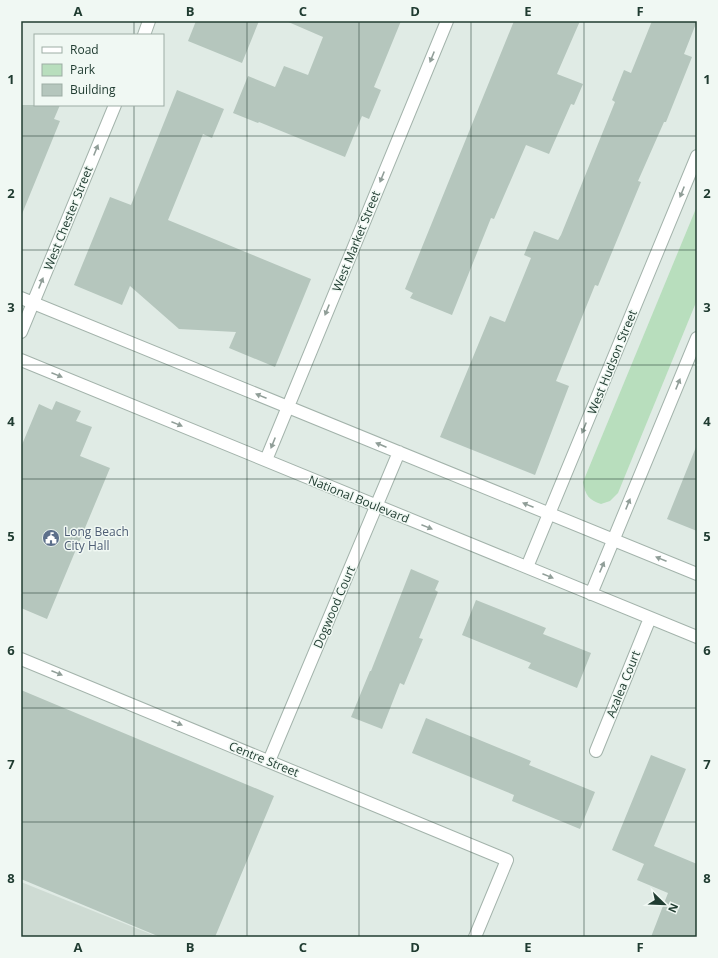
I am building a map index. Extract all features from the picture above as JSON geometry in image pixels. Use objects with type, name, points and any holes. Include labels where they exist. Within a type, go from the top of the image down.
[{"type":"street","points":[[144,34],[149,21]]},
{"type":"street","name":"West Market Street","points":[[266,460],[447,21]]},
{"type":"street","name":"West Chester Street","points":[[21,332],[115,106]]},
{"type":"street","name":"West Hudson Street","points":[[527,567],[697,156]]},
{"type":"street","points":[[21,298],[697,574]]},
{"type":"street","points":[[591,594],[697,338]]},
{"type":"street","name":"National Boulevard","points":[[21,360],[697,637]]},
{"type":"street","name":"Dogwood Court","points":[[269,761],[399,452]]},
{"type":"street","name":"Azalea Court","points":[[596,751],[650,618]]},
{"type":"street","name":"Centre Street","points":[[21,659],[507,860],[475,937]]},
{"type":"shaded area","points":[[21,882],[158,937],[21,937]]},
{"type":"green space","points":[[697,206],[697,300],[618,493],[610,501],[601,504],[593,501],[588,496],[583,482]]},
{"type":"building","points":[[196,21],[259,21],[242,63],[188,41]]},
{"type":"building","points":[[286,21],[401,21],[374,87],[381,90],[369,119],[362,116],[345,157],[233,113],[248,76],[275,87],[284,66],[308,75],[323,37]]},
{"type":"building","points":[[514,21],[580,21],[557,74],[583,84],[574,105],[571,104],[549,154],[526,145],[494,219],[491,218],[452,315],[410,298],[413,293],[405,289]]},
{"type":"building","points":[[652,21],[697,21],[684,54],[692,57],[666,122],[664,122],[638,181],[641,182],[598,286],[595,285],[556,381],[569,386],[535,475],[440,437],[490,316],[505,322],[531,258],[524,255],[534,231],[558,240],[561,235],[615,102],[612,100],[624,70],[631,73]]},
{"type":"building","points":[[177,90],[224,109],[212,138],[203,134],[168,220],[311,279],[275,367],[229,348],[236,332],[179,329],[130,286],[122,305],[74,285],[110,197],[131,205]]},
{"type":"building","points":[[21,105],[60,106],[54,119],[60,121],[22,214]]},
{"type":"building","name":"Long Beach City Hall","points":[[56,401],[81,411],[76,421],[92,427],[80,456],[110,468],[47,619],[21,608],[21,447],[39,404],[52,410]]},
{"type":"building","points":[[697,447],[697,531],[667,519]]},
{"type":"building","points":[[411,569],[439,581],[435,590],[438,592],[419,638],[423,639],[404,685],[400,683],[382,729],[351,717],[371,671]]},
{"type":"building","points":[[476,600],[546,628],[543,634],[591,653],[577,688],[528,668],[531,663],[462,635]]},
{"type":"building","points":[[21,690],[274,796],[215,937],[160,937],[21,879]]},
{"type":"building","points":[[426,718],[531,761],[529,765],[595,792],[580,829],[512,801],[514,795],[412,753]]},
{"type":"building","points":[[651,755],[686,769],[654,846],[697,864],[697,937],[651,937],[668,893],[637,880],[644,864],[612,850]]},
{"type":"place","name":"Long Beach City Hall","points":[[51,538]]}]
